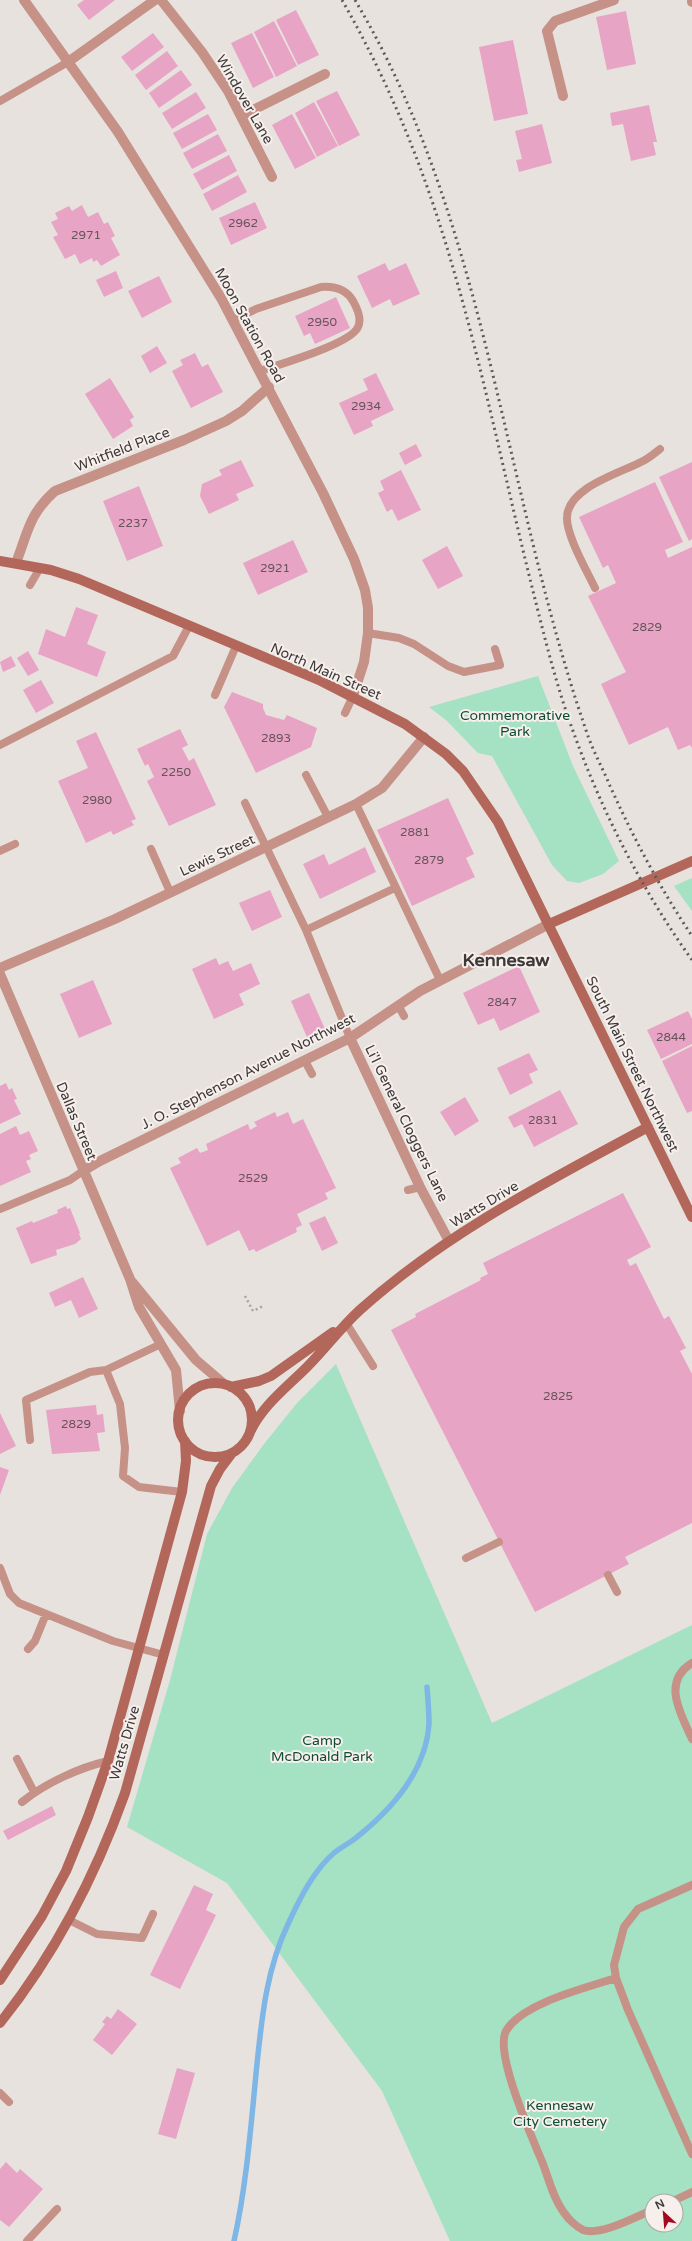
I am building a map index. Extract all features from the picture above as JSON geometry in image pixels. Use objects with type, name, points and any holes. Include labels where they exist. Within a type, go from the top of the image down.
[{"type":"main road","name":"North Main Street","points":[[0,561],[16,562],[79,579],[353,696],[405,724],[424,737],[463,771],[479,791],[498,822],[549,924]]},
{"type":"main road","points":[[549,924],[692,861]]},
{"type":"main road","name":"South Main Street Northwest","points":[[549,924],[692,1217]]},
{"type":"main road","name":"Watts Drive","points":[[228,1385],[259,1381],[271,1376],[346,1323],[407,1272],[450,1241],[528,1193],[648,1127]]},
{"type":"main road","name":"Watts Drive","points":[[250,1432],[268,1403],[308,1366],[346,1323]]},
{"type":"main road","points":[[207,1385],[228,1385],[247,1401],[251,1411],[250,1432],[240,1448],[222,1456],[206,1455],[192,1449],[185,1441],[179,1426],[180,1411],[184,1401],[192,1392],[207,1385]]},
{"type":"main road","name":"Watts Drive","points":[[0,1980],[42,1916],[66,1871],[88,1817],[108,1761],[182,1492],[186,1461],[185,1441]]},
{"type":"main road","name":"Watts Drive","points":[[0,2023],[48,1957],[69,1920],[99,1860],[115,1821],[164,1655],[211,1486],[220,1469],[232,1452]]},
{"type":"street","name":"Moon Station Road","points":[[24,0],[118,132],[233,320],[269,387],[354,559],[365,590],[368,633],[364,662],[353,696]]},
{"type":"street","points":[[68,62],[155,0]]},
{"type":"street","name":"Windover Lane","points":[[160,0],[202,52],[228,91],[272,177]]},
{"type":"street","points":[[563,96],[547,31],[555,21],[614,0]]},
{"type":"street","points":[[241,116],[325,74]]},
{"type":"street","name":"Whitfield Place","points":[[16,562],[29,524],[41,504],[55,491],[184,440],[226,421],[242,411],[269,387]]},
{"type":"street","name":"Lewis Street","points":[[0,968],[115,919],[356,804],[382,788],[424,737]]},
{"type":"street","name":"J. O. Stephenson Avenue Northwest","points":[[83,1171],[100,1161],[350,1038],[398,1005],[440,980],[549,924]]},
{"type":"street","name":"Dallas Street","points":[[0,974],[130,1278],[139,1308],[176,1370],[180,1411]]},
{"type":"street","name":"Li'l General Cloggers Lane","points":[[350,1038],[420,1188],[450,1241]]},
{"type":"street","name":"Dallas Street","points":[[130,1278],[192,1355],[228,1385]]},
{"type":"lane","points":[[0,101],[68,62]]},
{"type":"lane","points":[[233,320],[256,309],[321,287],[332,286],[349,295],[357,309],[359,326],[354,334],[324,348],[260,371]]},
{"type":"lane","points":[[595,588],[572,538],[567,517],[572,500],[586,489],[612,475],[644,461],[660,449]]},
{"type":"lane","points":[[30,585],[40,568]]},
{"type":"lane","points":[[0,745],[173,656],[189,626]]},
{"type":"lane","points":[[368,633],[399,638],[414,644],[448,666],[464,672],[500,665],[495,649]]},
{"type":"lane","points":[[215,695],[236,646]]},
{"type":"lane","points":[[345,712],[353,696]]},
{"type":"lane","points":[[306,775],[328,817]]},
{"type":"lane","points":[[245,803],[306,930],[350,1038]]},
{"type":"lane","points":[[356,804],[440,980]]},
{"type":"lane","points":[[0,851],[15,844]]},
{"type":"lane","points":[[151,849],[170,892]]},
{"type":"lane","points":[[306,930],[395,888]]},
{"type":"lane","points":[[398,1005],[404,1016]]},
{"type":"lane","points":[[305,1060],[312,1074]]},
{"type":"lane","points":[[0,1209],[70,1180],[83,1171]]},
{"type":"lane","points":[[408,1190],[420,1188]]},
{"type":"lane","points":[[346,1323],[373,1366]]},
{"type":"lane","points":[[30,1440],[26,1400],[90,1372],[106,1370],[161,1344]]},
{"type":"lane","points":[[106,1370],[120,1404],[125,1448],[124,1476],[139,1487],[182,1492]]},
{"type":"lane","points":[[466,1558],[499,1542]]},
{"type":"lane","points":[[0,1568],[10,1594],[19,1604],[113,1640],[164,1655]]},
{"type":"lane","points":[[608,1575],[617,1592]]},
{"type":"lane","points":[[28,1649],[35,1641],[46,1614]]},
{"type":"lane","points":[[692,1663],[680,1673],[675,1684],[674,1693],[676,1704],[692,1739]]},
{"type":"lane","points":[[17,1759],[34,1792]]},
{"type":"lane","points":[[22,1802],[34,1792],[89,1765],[108,1761]]},
{"type":"lane","points":[[692,1885],[638,1909],[624,1927],[614,1965],[616,1978],[692,2154]]},
{"type":"lane","points":[[69,1920],[98,1934],[142,1938],[153,1914]]},
{"type":"lane","points":[[616,1978],[572,1992],[526,2012],[512,2022],[505,2033],[504,2046],[516,2098],[564,2214],[583,2229],[594,2232],[644,2213]]},
{"type":"lane","points":[[0,2093],[9,2102]]},
{"type":"lane","points":[[27,2241],[57,2209]]},
{"type":"path","points":[[245,1296],[253,1312],[264,1306]]},
{"type":"green space","name":"Commemorative Park","points":[[538,676],[573,766],[619,861],[603,874],[579,883],[567,881],[552,865],[492,756],[478,753],[446,720],[429,707]]},
{"type":"green space","points":[[692,878],[692,911],[674,886]]},
{"type":"green space","points":[[336,1364],[492,1723],[692,1625],[692,2241],[450,2241],[382,2091],[227,1883],[127,1827],[170,1680],[207,1534],[232,1488],[264,1444],[297,1403]]},
{"type":"building","points":[[84,0],[115,0],[89,20],[77,5]]},
{"type":"building","points":[[296,10],[319,55],[298,65],[276,20]]},
{"type":"building","points":[[626,11],[636,64],[607,70],[596,17]]},
{"type":"building","points":[[274,21],[297,66],[276,77],[254,32]]},
{"type":"building","points":[[153,33],[164,47],[132,71],[121,57]]},
{"type":"building","points":[[252,33],[274,77],[253,88],[231,43]]},
{"type":"building","points":[[513,40],[528,114],[494,121],[479,47]]},
{"type":"building","points":[[167,51],[178,66],[146,90],[135,75]]},
{"type":"building","points":[[181,70],[192,85],[159,108],[149,93]]},
{"type":"building","points":[[337,91],[360,135],[339,146],[316,101]]},
{"type":"building","points":[[196,92],[206,108],[172,129],[162,113]]},
{"type":"building","points":[[314,102],[338,146],[317,157],[295,113]]},
{"type":"building","points":[[649,105],[657,142],[653,142],[656,155],[631,161],[623,124],[612,126],[610,113]]},
{"type":"building","points":[[208,114],[217,130],[182,149],[173,133]]},
{"type":"building","points":[[292,114],[316,158],[295,169],[272,125]]},
{"type":"building","points":[[542,124],[552,163],[519,172],[516,160],[522,159],[515,131]]},
{"type":"building","points":[[218,134],[227,151],[192,169],[183,153]]},
{"type":"building","points":[[229,155],[237,171],[202,190],[193,174]]},
{"type":"building","points":[[238,175],[247,192],[212,211],[203,194]]},
{"type":"building","points":[[255,202],[267,228],[231,245],[219,218]]},
{"type":"building","points":[[82,205],[88,217],[98,212],[104,224],[108,222],[115,236],[111,238],[120,255],[101,266],[97,260],[93,262],[92,258],[80,264],[75,254],[65,259],[53,237],[58,235],[51,222],[58,219],[55,213],[69,206],[72,211]]},
{"type":"building","points":[[385,263],[389,271],[406,263],[420,294],[393,306],[390,299],[372,308],[357,276]]},
{"type":"building","points":[[116,271],[123,288],[104,297],[96,280]]},
{"type":"building","points":[[159,276],[172,302],[142,318],[128,291]]},
{"type":"building","points":[[336,297],[350,328],[315,344],[310,333],[304,336],[295,316]]},
{"type":"building","points":[[157,346],[167,363],[150,373],[141,356]]},
{"type":"building","points":[[195,353],[202,367],[208,364],[223,392],[191,408],[172,371],[183,365],[180,360]]},
{"type":"building","points":[[376,373],[394,410],[371,421],[373,426],[354,435],[339,403],[368,390],[363,379]]},
{"type":"building","points":[[110,378],[134,417],[130,420],[133,426],[113,439],[85,394]]},
{"type":"building","points":[[416,444],[422,456],[405,465],[399,453]]},
{"type":"building","points":[[241,460],[254,486],[236,494],[239,500],[209,514],[200,496],[202,484],[222,475],[219,470]]},
{"type":"building","points":[[692,462],[692,539],[689,541],[659,477]]},
{"type":"building","points":[[401,470],[421,510],[398,521],[392,509],[387,512],[378,493],[384,490],[380,481]]},
{"type":"building","points":[[655,482],[683,542],[665,550],[668,558],[692,547],[692,748],[690,745],[678,750],[668,727],[629,745],[601,684],[626,672],[588,596],[616,583],[608,565],[603,568],[579,517]]},
{"type":"building","points":[[139,486],[163,546],[127,561],[103,501]]},
{"type":"building","points":[[293,540],[308,572],[258,595],[243,563]]},
{"type":"building","points":[[447,546],[463,576],[438,589],[422,560]]},
{"type":"building","points":[[76,607],[98,615],[87,644],[106,652],[97,677],[38,654],[46,629],[65,637]]},
{"type":"building","points":[[28,651],[39,670],[28,676],[17,658]]},
{"type":"building","points":[[11,656],[16,666],[3,672],[0,662]]},
{"type":"building","points":[[41,680],[54,703],[36,713],[23,690]]},
{"type":"building","points":[[232,692],[263,704],[266,715],[284,720],[287,715],[317,728],[311,747],[256,773],[224,707]]},
{"type":"building","points":[[180,729],[188,745],[182,748],[189,761],[194,758],[216,805],[169,826],[147,781],[154,777],[148,764],[145,766],[137,749]]},
{"type":"building","points":[[96,732],[136,819],[131,821],[134,825],[113,835],[111,831],[86,843],[58,781],[88,768],[76,741]]},
{"type":"building","points":[[448,798],[474,854],[466,858],[475,877],[412,906],[377,830]]},
{"type":"building","points":[[365,847],[376,872],[320,899],[303,864],[324,854],[329,865]]},
{"type":"building","points":[[270,890],[282,917],[252,931],[239,903]]},
{"type":"building","points":[[216,958],[219,965],[228,961],[233,971],[251,963],[260,984],[239,994],[244,1005],[214,1019],[192,969]]},
{"type":"building","points":[[519,966],[540,1012],[500,1031],[494,1018],[478,1025],[463,993]]},
{"type":"building","points":[[93,980],[112,1024],[79,1038],[60,994]]},
{"type":"building","points":[[309,993],[325,1029],[307,1037],[291,1001]]},
{"type":"building","points":[[688,1011],[692,1019],[692,1044],[661,1059],[647,1030]]},
{"type":"building","points":[[692,1046],[692,1111],[687,1113],[662,1061]]},
{"type":"building","points":[[529,1053],[538,1070],[529,1074],[533,1083],[510,1095],[497,1068]]},
{"type":"building","points":[[6,1083],[9,1090],[12,1088],[17,1099],[14,1100],[21,1114],[0,1124],[0,1086]]},
{"type":"building","points":[[560,1090],[578,1124],[534,1147],[522,1124],[514,1128],[508,1117]]},
{"type":"building","points":[[465,1097],[479,1121],[455,1136],[440,1112]]},
{"type":"building","points":[[275,1112],[277,1117],[288,1112],[293,1124],[303,1119],[336,1188],[325,1193],[328,1199],[297,1214],[302,1225],[296,1228],[297,1232],[256,1252],[254,1249],[249,1251],[239,1230],[207,1246],[170,1168],[181,1163],[178,1158],[197,1148],[200,1153],[208,1150],[206,1144],[248,1124],[250,1130],[257,1126],[254,1122]]},
{"type":"building","points":[[16,1126],[20,1135],[29,1131],[38,1151],[29,1155],[31,1159],[26,1161],[31,1172],[0,1186],[0,1134]]},
{"type":"building","points":[[623,1193],[651,1247],[627,1260],[630,1266],[636,1263],[664,1319],[669,1316],[686,1348],[680,1351],[692,1374],[692,1523],[625,1557],[629,1564],[535,1612],[391,1330],[416,1317],[415,1314],[481,1280],[480,1278],[488,1274],[483,1263]]},
{"type":"building","points":[[66,1206],[67,1209],[70,1208],[81,1239],[75,1244],[56,1250],[57,1255],[31,1264],[16,1228],[32,1221],[33,1223],[58,1213],[57,1210]]},
{"type":"building","points":[[325,1216],[338,1243],[322,1251],[309,1223]]},
{"type":"building","points":[[83,1277],[98,1309],[79,1318],[71,1300],[55,1307],[49,1293]]},
{"type":"building","points":[[96,1405],[97,1415],[103,1414],[105,1432],[97,1433],[100,1451],[52,1454],[46,1410]]},
{"type":"building","points":[[0,1413],[16,1446],[0,1454]]},
{"type":"building","points":[[0,1467],[9,1470],[0,1495]]},
{"type":"building","points":[[52,1806],[56,1815],[8,1840],[3,1831]]},
{"type":"building","points":[[194,1885],[213,1894],[206,1910],[216,1915],[180,1989],[150,1975]]},
{"type":"building","points":[[118,2009],[137,2024],[112,2055],[93,2040],[105,2024],[102,2022],[107,2016],[111,2019]]},
{"type":"building","points":[[177,2068],[195,2073],[176,2139],[158,2134]]},
{"type":"building","points":[[6,2162],[17,2173],[20,2169],[43,2189],[9,2227],[0,2220],[0,2169]]},
{"type":"waterway","points":[[234,2241],[251,2131],[264,2009],[275,1956],[298,1903],[320,1868],[334,1853],[357,1837],[383,1814],[405,1788],[414,1773],[421,1758],[429,1724],[427,1687]]},
{"type":"railway","points":[[342,0],[390,95],[417,160],[441,227],[463,302],[546,642],[561,696],[573,731],[584,761],[610,821],[625,850],[656,906],[692,960]]},
{"type":"railway","points":[[355,0],[400,86],[436,175],[465,267],[490,361],[534,550],[559,644],[588,736],[619,806],[638,844],[669,900],[692,936]]},
{"type":"district","name":"Kennesaw","points":[[506,960]]},
{"type":"park label","name":"Camp McDonald Park","points":[[322,1748]]},
{"type":"park label","name":"Kennesaw City Cemetery","points":[[560,2114]]}]
